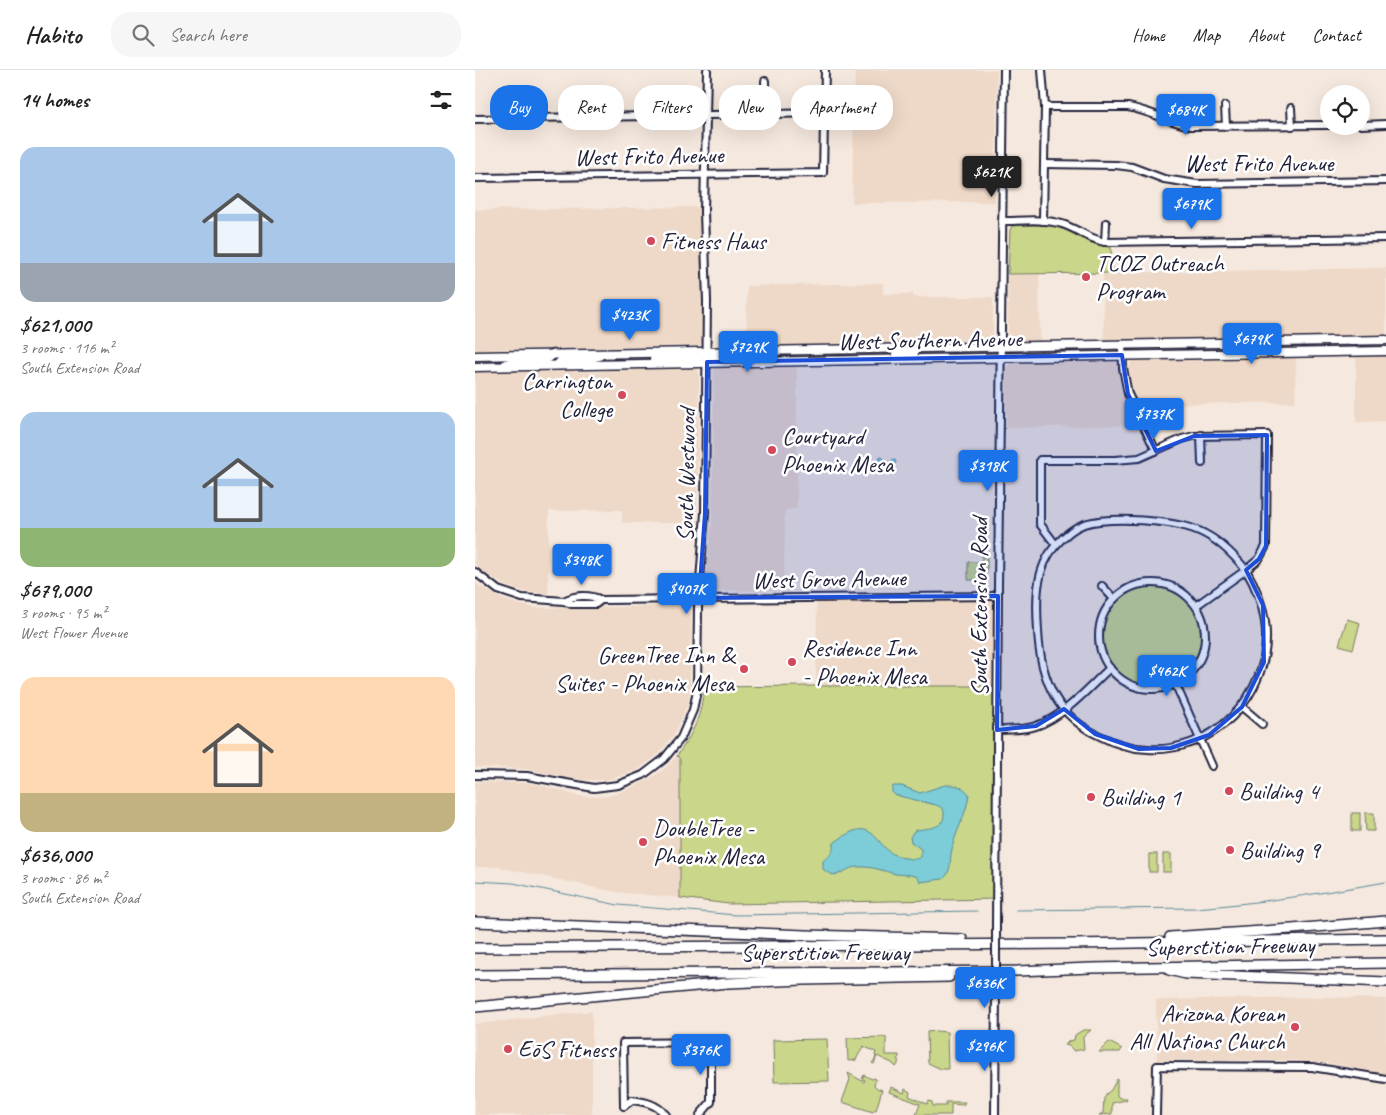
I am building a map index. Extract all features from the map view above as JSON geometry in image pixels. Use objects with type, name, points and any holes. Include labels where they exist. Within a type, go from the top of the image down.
[{"type":"highway","points":[[1073,944],[1292,930],[1386,921]]},
{"type":"highway","points":[[475,922],[805,935],[949,938],[1017,944]]},
{"type":"highway","name":"Superstition Freeway","points":[[475,948],[1073,944],[1386,939]]},
{"type":"highway","name":"Superstition Freeway","points":[[475,975],[1017,971],[1386,963]]},
{"type":"highway","points":[[1154,967],[1186,974],[1386,982]]},
{"type":"highway","points":[[475,1007],[728,983],[939,978],[1017,971]]},
{"type":"main road","name":"West Southern Avenue","points":[[475,356],[613,352],[1386,340]]},
{"type":"main road","points":[[895,359],[899,353],[920,353],[942,347]]},
{"type":"main road","points":[[820,349],[821,360]]},
{"type":"main road","points":[[707,362],[713,356],[755,356],[774,350]]},
{"type":"main road","points":[[645,364],[665,358],[699,357],[707,351]]},
{"type":"main road","name":"West Southern Avenue","points":[[475,367],[1386,351]]},
{"type":"main road","points":[[557,366],[563,359],[589,358],[613,352]]},
{"type":"main road","points":[[497,367],[518,360],[545,360],[553,354]]},
{"type":"street","name":"South Westwood","points":[[707,70],[707,85]]},
{"type":"street","points":[[825,70],[825,85]]},
{"type":"street","name":"South Extension Road","points":[[995,1115],[1000,346],[1004,70]]},
{"type":"street","points":[[1042,70],[1045,107],[1043,221]]},
{"type":"street","points":[[1225,106],[1226,126]]},
{"type":"street","points":[[1045,107],[1127,107],[1141,109],[1186,125],[1320,125]]},
{"type":"street","points":[[1291,108],[1292,126]]},
{"type":"street","points":[[475,119],[634,116]]},
{"type":"street","points":[[1370,125],[1386,124]]},
{"type":"street","name":"South Westwood","points":[[475,775],[527,776],[595,788],[608,787],[627,782],[651,770],[671,752],[686,728],[696,700],[699,598],[705,517],[707,362],[707,270],[704,233],[706,130]]},
{"type":"street","name":"West Frito Avenue","points":[[475,178],[823,173],[824,130]]},
{"type":"street","name":"West Frito Avenue","points":[[1044,164],[1117,165],[1164,179],[1197,184],[1386,181]]},
{"type":"street","points":[[1002,221],[1043,221],[1063,224],[1094,240],[1105,242],[1386,238]]},
{"type":"street","points":[[1105,242],[1106,223]]},
{"type":"street","points":[[1122,344],[1128,394],[1156,451]]},
{"type":"street","points":[[1201,435],[1202,462]]},
{"type":"street","points":[[1056,545],[1040,524],[1040,460],[1139,458],[1182,438],[1201,435],[1267,435],[1266,546],[1259,559],[1197,605]]},
{"type":"street","points":[[1158,521],[1172,523],[1200,531],[1213,539],[1234,556],[1246,570],[1263,605],[1266,634],[1264,662],[1254,687],[1242,707],[1220,728],[1200,740],[1171,748],[1152,750],[1122,746],[1108,741],[1089,730],[1064,709],[1055,696],[1042,667],[1037,626],[1040,572],[1050,552],[1065,535],[1094,522],[1158,521]]},
{"type":"street","name":"West Grove Avenue","points":[[475,572],[488,583],[510,594],[532,600],[564,601],[571,597],[594,596],[601,600],[998,596]]},
{"type":"street","points":[[1140,584],[1160,584],[1179,590],[1197,605],[1205,630],[1203,649],[1195,665],[1175,683],[1160,688],[1140,686],[1124,680],[1111,668],[1101,647],[1100,636],[1103,615],[1114,599],[1130,588],[1140,584]]},
{"type":"street","points":[[1102,586],[1114,599]]},
{"type":"street","points":[[997,730],[1013,730],[1035,726],[1064,709],[1111,668]]},
{"type":"street","points":[[1175,683],[1212,766]]},
{"type":"street","points":[[1242,707],[1263,724]]},
{"type":"street","points":[[666,1115],[661,1109],[649,1102],[632,1100],[624,1106],[623,1043],[711,1042],[711,1102],[700,1115]]},
{"type":"street","points":[[1156,1115],[1157,1066],[1312,1067],[1386,1080]]},
{"type":"highlighted area","points":[[1122,355],[1128,394],[1156,451],[1194,436],[1267,435],[1266,546],[1259,559],[1246,570],[1263,605],[1264,662],[1242,707],[1209,735],[1171,748],[1139,749],[1095,734],[1064,709],[1036,726],[997,730],[998,596],[699,598],[705,513],[707,362]]},
{"type":"shaded area","points":[[855,70],[997,70],[995,202],[852,203],[854,130],[893,130],[893,85],[855,85]]},
{"type":"shaded area","points":[[699,207],[704,283],[703,338],[702,343],[698,346],[475,350],[475,210]]},
{"type":"shaded area","points":[[1386,268],[1386,336],[1104,340],[1103,273]]},
{"type":"shaded area","points":[[1008,274],[1039,274],[1040,342],[1016,342],[1008,339]]},
{"type":"shaded area","points":[[883,283],[883,294],[913,294],[914,297],[993,297],[993,338],[985,342],[746,346],[747,286]]},
{"type":"shaded area","points":[[1356,356],[1386,356],[1386,421],[1356,422]]},
{"type":"shaded area","points":[[1296,358],[1295,402],[1172,404],[1148,421],[1134,393],[1129,367],[1132,361]]},
{"type":"shaded area","points":[[1114,360],[1118,364],[1121,389],[1139,425],[1006,428],[1007,368],[1010,362]]},
{"type":"shaded area","points":[[797,366],[797,509],[785,510],[784,590],[708,590],[705,581],[712,524],[714,370],[719,367]]},
{"type":"shaded area","points":[[694,367],[699,374],[697,523],[622,523],[622,510],[549,511],[548,594],[523,591],[506,586],[485,573],[475,564],[475,371],[552,372],[567,370],[601,372],[614,369]]},
{"type":"shaded area","points":[[475,582],[502,599],[535,608],[684,606],[689,609],[691,614],[688,703],[675,733],[659,754],[635,771],[607,780],[583,780],[526,769],[475,767]]},
{"type":"shaded area","points":[[998,596],[998,686],[816,686],[817,597]]},
{"type":"shaded area","points":[[677,756],[680,758],[680,898],[616,892],[499,867],[475,867],[475,782],[530,783],[577,796],[606,797],[648,780],[663,770]]},
{"type":"shaded area","points":[[1324,997],[1386,999],[1386,1074],[1328,1063],[1290,1060],[1162,1060],[1157,1062],[1156,1000]]},
{"type":"shaded area","points":[[592,1011],[592,1115],[475,1115],[475,1024]]},
{"type":"green space","points":[[1038,225],[1057,227],[1091,243],[1111,247],[1112,273],[1008,274],[1010,230],[1012,226]]},
{"type":"green space","points":[[982,555],[987,555],[987,573],[979,580],[968,580],[968,562],[982,562]]},
{"type":"green space","points":[[1152,586],[1162,587],[1180,594],[1194,608],[1201,626],[1201,646],[1194,664],[1180,678],[1162,685],[1152,686],[1142,685],[1124,678],[1110,664],[1103,646],[1102,636],[1103,626],[1110,608],[1124,594],[1142,587]]},
{"type":"green space","points":[[1347,619],[1360,623],[1353,649],[1339,645]]},
{"type":"green space","points":[[998,686],[997,899],[729,904],[680,898],[680,759],[677,756],[696,724],[704,687]]},
{"type":"green space","points":[[1352,813],[1360,813],[1360,831],[1352,831]]},
{"type":"green space","points":[[1365,813],[1374,813],[1374,831],[1366,831]]},
{"type":"green space","points":[[1149,854],[1157,854],[1157,872],[1149,872]]},
{"type":"green space","points":[[1163,854],[1171,854],[1171,872],[1163,872]]},
{"type":"green space","points":[[1083,1030],[1091,1030],[1083,1037],[1084,1049],[1074,1051],[1065,1045],[1069,1041],[1074,1040],[1075,1035]]},
{"type":"green space","points":[[927,1032],[947,1032],[948,1069],[941,1069],[928,1063]]},
{"type":"green space","points":[[886,1037],[886,1055],[899,1055],[896,1067],[877,1056],[874,1064],[872,1063],[876,1058],[876,1052],[863,1046],[856,1060],[848,1061],[847,1038]]},
{"type":"green space","points":[[827,1039],[829,1081],[774,1082],[773,1040]]},
{"type":"green space","points":[[1109,1042],[1122,1049],[1120,1052],[1099,1052]]},
{"type":"green space","points":[[848,1073],[864,1082],[865,1080],[862,1079],[864,1075],[872,1079],[875,1078],[874,1085],[882,1090],[876,1110],[873,1112],[842,1102],[850,1079]]},
{"type":"green space","points":[[1117,1079],[1117,1096],[1127,1098],[1126,1100],[1112,1103],[1112,1114],[1099,1115],[1103,1113],[1106,1094],[1111,1090]]},
{"type":"green space","points":[[891,1087],[904,1093],[905,1089],[910,1092],[909,1096],[927,1104],[929,1101],[932,1102],[933,1106],[946,1106],[946,1102],[965,1102],[963,1105],[951,1104],[951,1115],[916,1115],[920,1104],[889,1092]]},
{"type":"water","points":[[879,457],[885,460],[886,464],[894,459],[896,462],[886,469],[882,466]]},
{"type":"water","points":[[945,785],[958,786],[969,794],[966,809],[953,846],[949,871],[946,877],[920,882],[915,876],[896,874],[868,867],[853,868],[837,875],[828,873],[823,869],[823,861],[832,853],[834,843],[849,833],[860,830],[868,831],[875,836],[895,855],[912,859],[921,857],[921,849],[911,842],[910,837],[914,831],[937,826],[941,823],[944,814],[943,810],[936,805],[895,795],[892,792],[892,788],[893,786],[902,786],[920,793]]},
{"type":"waterway","points":[[475,881],[513,883],[618,905],[736,915],[977,911]]},
{"type":"waterway","points":[[1016,910],[1196,908],[1315,894],[1386,882]]},
{"type":"place","name":"Fitness Haus","points":[[651,241]]},
{"type":"place","name":"TCOZ Outreach Program","points":[[1086,277]]},
{"type":"place","name":"Carrington College","points":[[622,395]]},
{"type":"place","name":"Courtyard Phoenix Mesa","points":[[772,450]]},
{"type":"place","name":"Residence Inn - Phoenix Mesa","points":[[792,662]]},
{"type":"place","name":"GreenTree Inn & Suites - Phoenix Mesa","points":[[744,669]]},
{"type":"place","name":"Building 4","points":[[1229,791]]},
{"type":"place","name":"Building 1","points":[[1091,797]]},
{"type":"place","name":"DoubleTree - Phoenix Mesa","points":[[643,842]]},
{"type":"place","name":"Building 9","points":[[1230,850]]},
{"type":"place","name":"Arizona Korean All Nations Church","points":[[1295,1027]]},
{"type":"place","name":"EōS Fitness","points":[[508,1049]]}]
